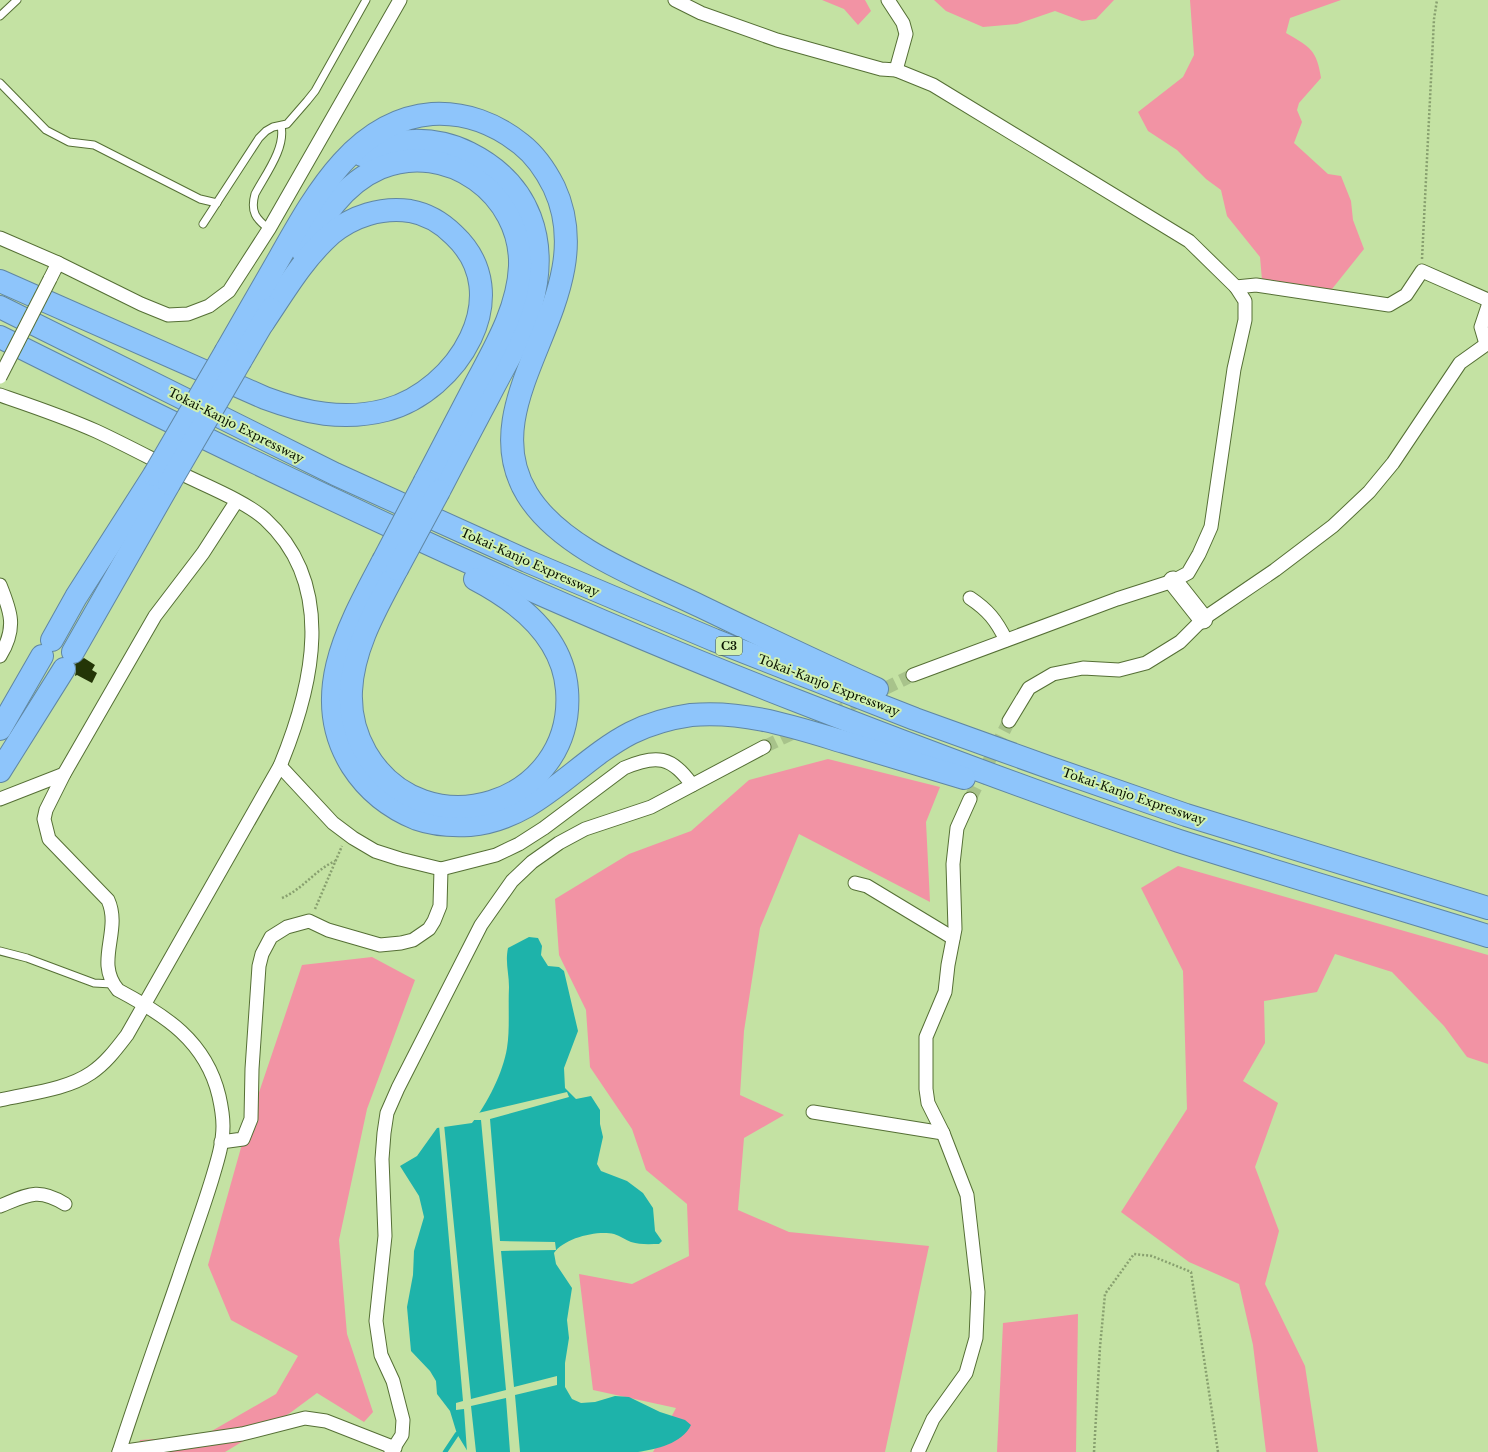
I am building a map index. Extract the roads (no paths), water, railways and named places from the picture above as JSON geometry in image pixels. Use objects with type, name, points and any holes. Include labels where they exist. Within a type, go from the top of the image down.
[{"type":"highway","points":[[0,771],[69,661],[161,479],[234,356],[297,228],[322,188],[349,155],[364,142],[397,122],[414,117],[451,114],[473,118],[492,125],[512,136],[527,148],[550,180],[559,197],[566,235],[563,274],[548,321],[521,389],[513,422],[512,439],[513,456],[525,491],[536,508],[548,521],[583,547],[614,564],[813,660],[942,719],[1149,797],[1186,815]]},
{"type":"highway","points":[[322,188],[351,161],[368,151],[388,144],[407,141],[444,144],[474,155],[498,171],[518,193],[534,226],[538,245],[538,266],[531,308],[512,352],[432,486],[390,565],[343,642],[334,681],[334,717],[344,751],[364,783],[391,805],[422,821],[440,825],[459,826],[495,821],[531,805],[612,745],[631,733],[651,724],[669,719],[709,714],[756,718],[787,725],[1176,840]]},
{"type":"highway","points":[[263,323],[323,219],[348,189],[363,178],[379,169],[396,163],[413,160],[432,161],[449,165],[464,172],[490,190],[509,216],[518,247],[520,266],[515,296],[497,344],[432,486]]},
{"type":"highway","points":[[0,281],[265,398],[306,412],[348,416],[388,409],[406,402],[437,382],[451,369],[472,337],[481,302],[480,285],[476,268],[469,253],[459,239],[446,227],[432,218],[414,212],[397,209],[364,215],[347,223],[318,246],[302,266],[263,323],[234,356]]},
{"type":"highway","name":"Tokai-Kanjo Expressway","points":[[0,307],[335,474],[628,604],[915,719],[1186,815],[1488,908]]},
{"type":"highway","name":"Tokai-Kanjo Expressway","points":[[0,337],[157,416],[417,539],[627,632],[798,701],[905,742],[1176,840],[1488,936]]},
{"type":"highway","points":[[157,416],[205,445],[488,586],[526,611],[540,626],[560,661],[566,682],[568,704],[566,724],[560,742],[551,758],[536,777],[516,792],[500,800],[482,805],[445,807],[428,804],[412,797],[383,776],[362,747],[355,729],[351,710],[351,691],[354,672],[366,630],[390,565]]},
{"type":"highway","points":[[0,729],[76,597],[161,479]]},
{"type":"street","points":[[0,238],[58,263],[141,304],[168,314],[188,314],[208,306],[229,291],[269,229],[400,0]]},
{"type":"street","points":[[675,0],[701,13],[777,40],[881,69],[896,70],[946,92],[1189,241],[1236,287],[1245,301],[1245,320],[1234,369],[1211,527],[1199,554],[1188,573],[1173,582],[1117,599],[913,675]]},
{"type":"street","points":[[888,0],[903,23],[906,34],[896,70]]},
{"type":"street","points":[[0,377],[58,263]]},
{"type":"street","points":[[1236,287],[1256,285],[1389,305],[1406,294],[1422,270],[1488,300]]},
{"type":"street","points":[[1009,721],[1029,688],[1053,674],[1082,668],[1118,670],[1146,663],[1180,642],[1203,619],[1275,570],[1333,526],[1369,492],[1393,463],[1460,362],[1487,344],[1481,326],[1488,306]]},
{"type":"street","points":[[0,394],[95,430],[236,502],[263,518],[287,544],[300,565],[307,584],[311,604],[311,651],[304,698],[294,733],[280,766],[123,1039],[112,1054],[91,1073],[63,1086],[0,1100]]},
{"type":"street","points":[[236,502],[203,553],[155,616],[64,774],[46,810],[44,819],[45,830],[55,847],[108,900],[112,909],[113,918],[107,965],[112,984],[118,990],[167,1018],[182,1031],[204,1059],[219,1096],[223,1126],[221,1142],[209,1188],[119,1452],[242,1434],[305,1418],[326,1421],[393,1450],[402,1435],[403,1420],[393,1381],[381,1355],[376,1321],[384,1236],[382,1159],[387,1113],[481,925],[512,881],[532,862],[559,843],[585,829],[651,807],[764,747]]},
{"type":"street","points":[[1173,582],[1203,619]]},
{"type":"street","points":[[0,585],[10,609],[12,622],[9,636],[0,656]]},
{"type":"street","points":[[970,598],[988,610],[1006,640]]},
{"type":"street","points":[[280,766],[333,823],[349,835],[375,851],[400,860],[441,868],[496,855],[519,844],[544,828],[624,768],[637,762],[649,759],[662,759],[673,764],[684,773],[692,785]]},
{"type":"street","points":[[0,799],[64,774]]},
{"type":"street","points":[[918,1452],[933,1419],[966,1373],[976,1338],[978,1292],[967,1195],[943,1133],[928,1103],[926,1089],[926,1037],[945,992],[955,929],[953,864],[957,828],[970,799]]},
{"type":"street","points":[[221,1142],[243,1139],[251,1119],[256,994],[262,954],[272,938],[279,931],[295,924],[309,922],[328,930],[380,945],[413,940],[429,929],[440,906],[441,868]]},
{"type":"street","points":[[855,883],[866,886],[953,938]]},
{"type":"street","points":[[813,1112],[943,1133]]},
{"type":"street","points":[[0,1206],[35,1194],[50,1195],[65,1204]]},
{"type":"lane","points":[[0,16],[17,0]]},
{"type":"lane","points":[[203,224],[259,138],[266,131],[287,124],[315,91],[366,0]]},
{"type":"lane","points":[[0,83],[46,130],[53,134],[69,142],[94,145],[200,199],[217,203]]},
{"type":"lane","points":[[269,229],[256,219],[253,202],[255,194],[279,148],[282,132],[281,126]]},
{"type":"lane","points":[[0,951],[27,958],[90,982],[112,984]]},
{"type":"water","points":[[529,937],[538,938],[542,946],[541,955],[548,966],[559,967],[564,971],[578,1031],[564,1068],[565,1088],[576,1099],[591,1096],[600,1110],[600,1124],[603,1137],[597,1164],[601,1171],[627,1181],[643,1193],[653,1208],[655,1231],[662,1241],[659,1244],[638,1244],[614,1234],[590,1234],[565,1243],[554,1253],[556,1264],[572,1288],[567,1320],[569,1338],[565,1363],[565,1387],[572,1399],[581,1403],[595,1402],[615,1396],[629,1397],[660,1412],[685,1420],[691,1425],[681,1437],[675,1441],[653,1449],[638,1452],[468,1452],[457,1434],[450,1411],[437,1394],[436,1381],[430,1371],[411,1351],[407,1307],[413,1275],[414,1251],[424,1217],[419,1196],[400,1166],[417,1156],[437,1128],[472,1123],[489,1098],[502,1068],[508,1041],[508,948]]},
{"type":"waterway","points":[[445,1452],[457,1434]]},
{"type":"tunnel","points":[[764,747],[913,675]]},
{"type":"tunnel","points":[[970,799],[1009,721]]}]
